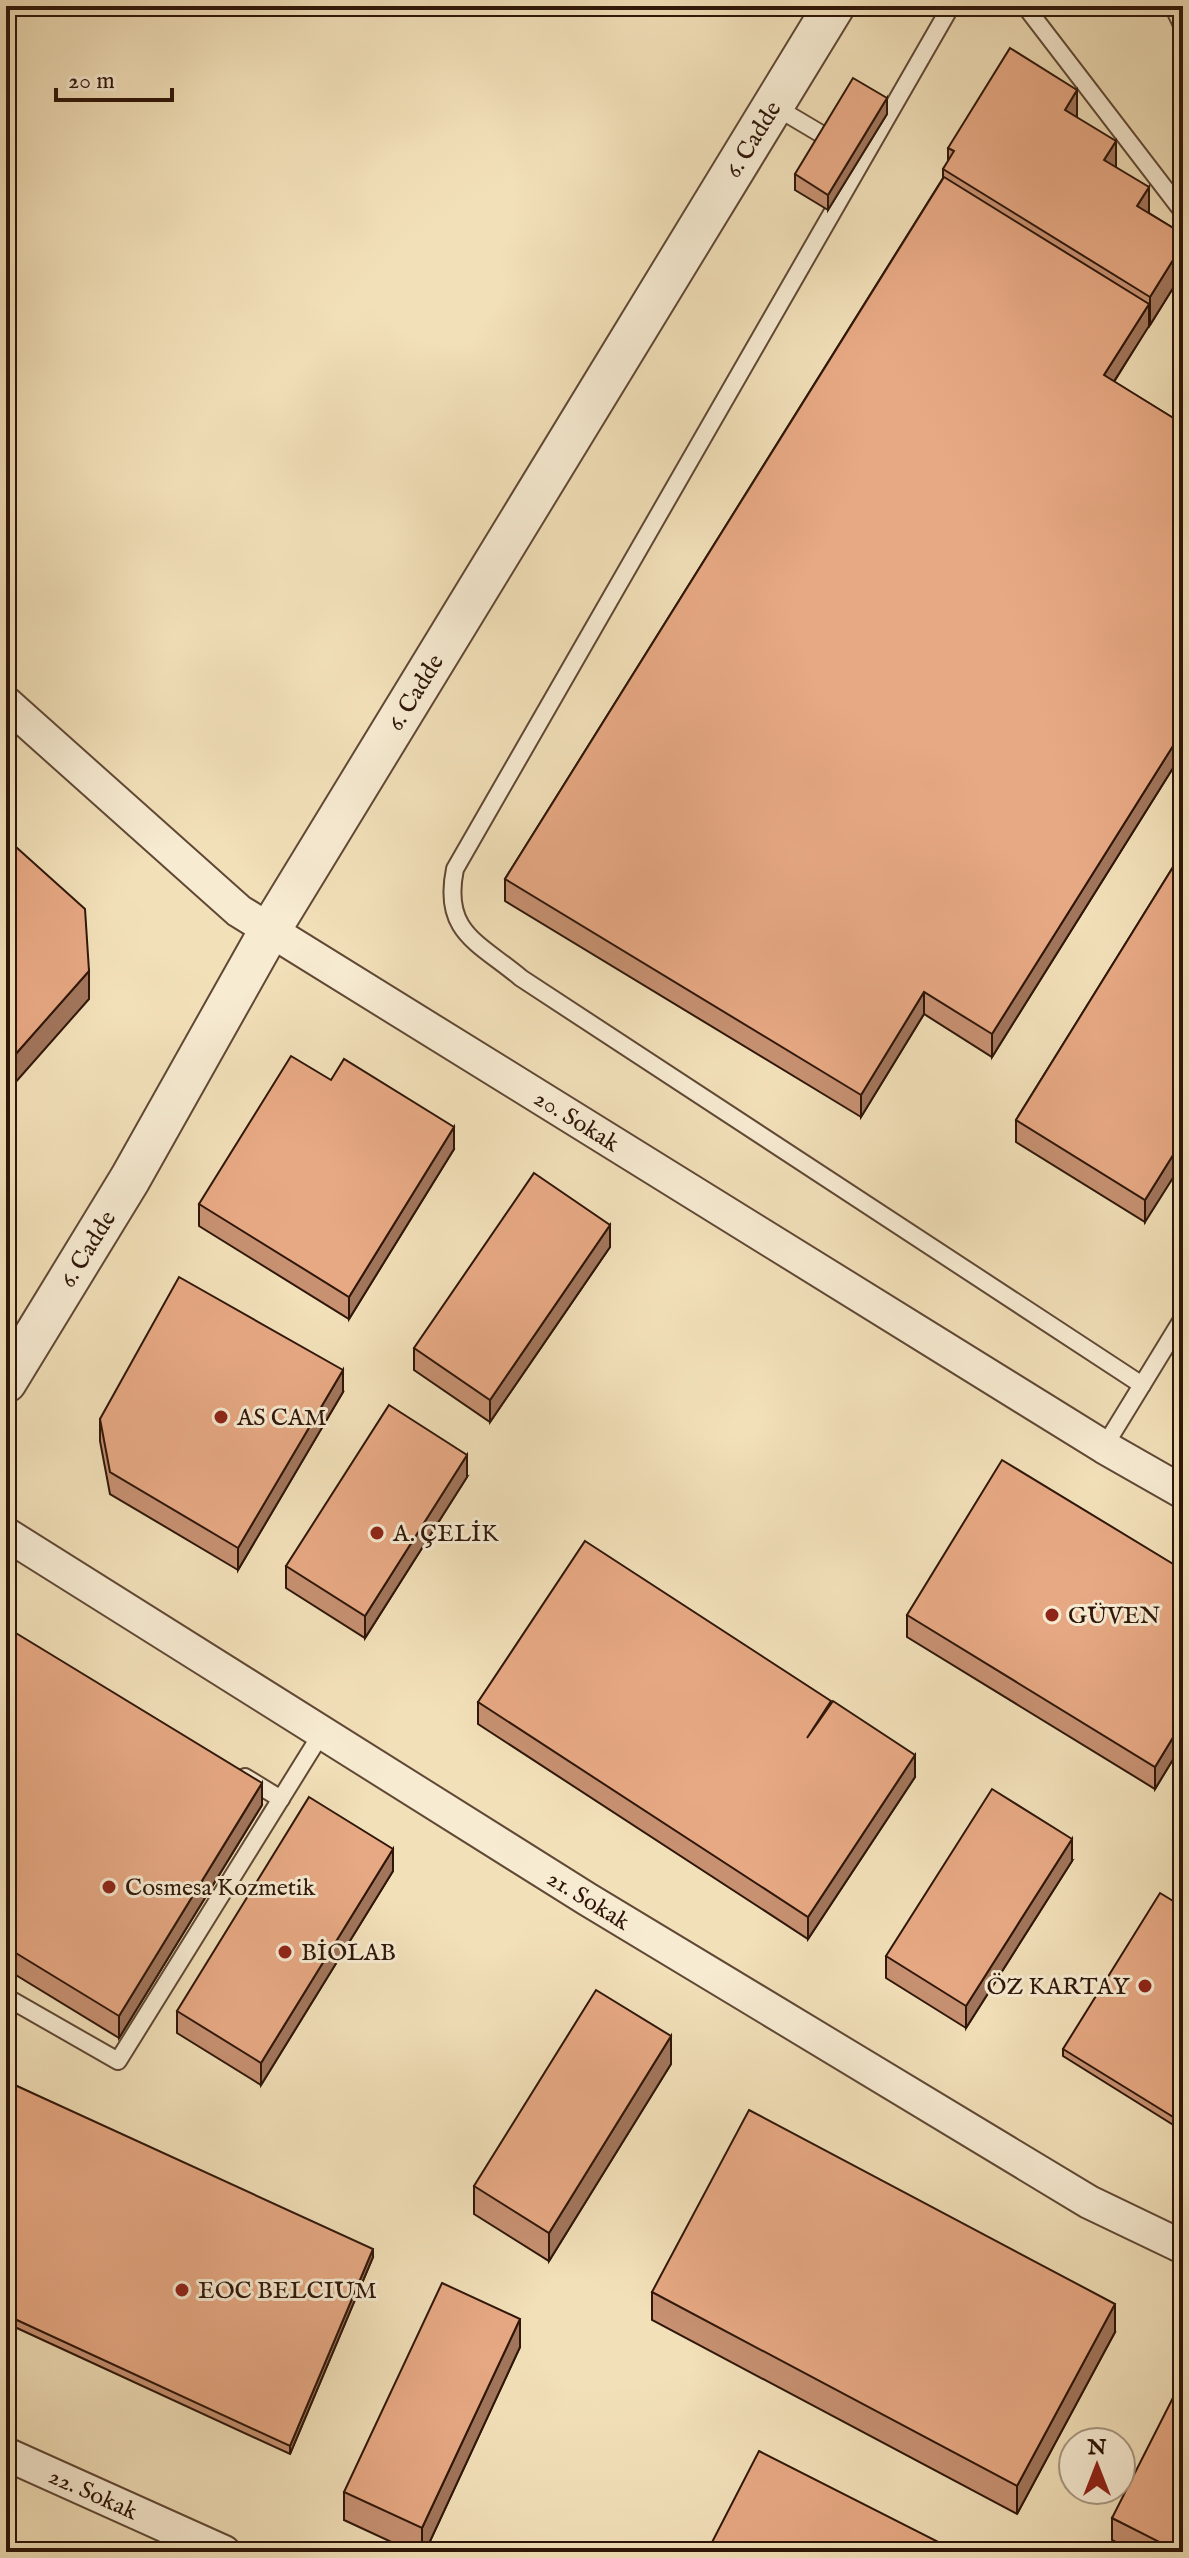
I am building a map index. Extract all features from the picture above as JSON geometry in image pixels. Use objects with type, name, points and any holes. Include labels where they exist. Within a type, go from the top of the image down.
[{"type":"street","name":"6. Cadde","points":[[6,1382],[130,1179],[270,930],[834,6]]},
{"type":"street","name":"20. Sokak","points":[[6,703],[239,911],[1104,1447],[1183,1492]]},
{"type":"street","name":"21. Sokak","points":[[6,1534],[587,1899],[1089,2202],[1183,2247]]},
{"type":"street","name":"22. Sokak","points":[[6,2454],[224,2552]]},
{"type":"lane","points":[[951,6],[455,869],[449,897],[457,925],[521,978],[1142,1385]]},
{"type":"lane","points":[[1025,6],[1183,212]]},
{"type":"lane","points":[[1173,6],[1183,27]]},
{"type":"lane","points":[[774,106],[864,161]]},
{"type":"lane","points":[[1104,1447],[1183,1318]]},
{"type":"lane","points":[[6,1997],[118,2061],[323,1731]]},
{"type":"lane","points":[[228,1767],[281,1799]]},
{"type":"building","points":[[1010,48],[1077,90],[1065,110],[1116,141],[1104,160],[1149,187],[1137,206],[1183,234],[1183,244],[1150,297],[943,169],[954,151],[948,148]]},
{"type":"building","points":[[853,78],[887,98],[828,195],[795,174]]},
{"type":"building","points":[[944,177],[1149,304],[1104,375],[1183,424],[1183,730],[992,1034],[924,992],[861,1095],[505,879]]},
{"type":"building","points":[[6,838],[85,909],[89,971],[6,1065]]},
{"type":"building","points":[[1183,851],[1183,1139],[1145,1200],[1016,1120]]},
{"type":"building","points":[[291,1056],[331,1080],[344,1059],[454,1127],[349,1297],[199,1204]]},
{"type":"building","points":[[534,1173],[610,1225],[490,1400],[414,1348]]},
{"type":"building","name":"AS CAM","points":[[179,1277],[343,1370],[238,1548],[110,1472],[100,1419]]},
{"type":"building","name":"A. ÇELİK","points":[[389,1405],[467,1455],[365,1616],[286,1566]]},
{"type":"building","name":"GÜVEN","points":[[1002,1460],[1183,1570],[1183,1721],[1155,1767],[907,1615]]},
{"type":"building","points":[[585,1541],[831,1701],[807,1738],[833,1701],[915,1755],[808,1917],[478,1702]]},
{"type":"building","name":"Cosmesa Kozmetik","points":[[6,1627],[262,1783],[119,2016],[6,1947]]},
{"type":"building","points":[[992,1789],[1072,1839],[966,2006],[886,1956]]},
{"type":"building","name":"BİOLAB","points":[[309,1797],[393,1849],[261,2063],[177,2011]]},
{"type":"building","name":"ÖZ KARTAY","points":[[1160,1893],[1183,1907],[1183,2123],[1063,2049]]},
{"type":"building","points":[[596,1990],[671,2036],[549,2233],[474,2186]]},
{"type":"building","name":"EOC BELCIUM","points":[[6,2081],[373,2249],[290,2446],[6,2315]]},
{"type":"building","points":[[749,2110],[1115,2304],[1017,2486],[652,2292]]},
{"type":"building","points":[[442,2283],[520,2319],[422,2528],[344,2492]]},
{"type":"building","points":[[1183,2378],[1183,2552],[1112,2518],[1118,2506],[1137,2506],[1137,2469]]},
{"type":"building","points":[[759,2451],[958,2552],[707,2552]]},
{"type":"place","name":"AS CAM","points":[[221,1417]]},
{"type":"place","name":"A. ÇELİK","points":[[377,1533]]},
{"type":"place","name":"GÜVEN","points":[[1052,1615]]},
{"type":"place","name":"Cosmesa Kozmetik","points":[[109,1887]]},
{"type":"place","name":"BİOLAB","points":[[285,1952]]},
{"type":"place","name":"ÖZ KARTAY","points":[[1145,1986]]},
{"type":"place","name":"EOC BELCIUM","points":[[182,2290]]}]
